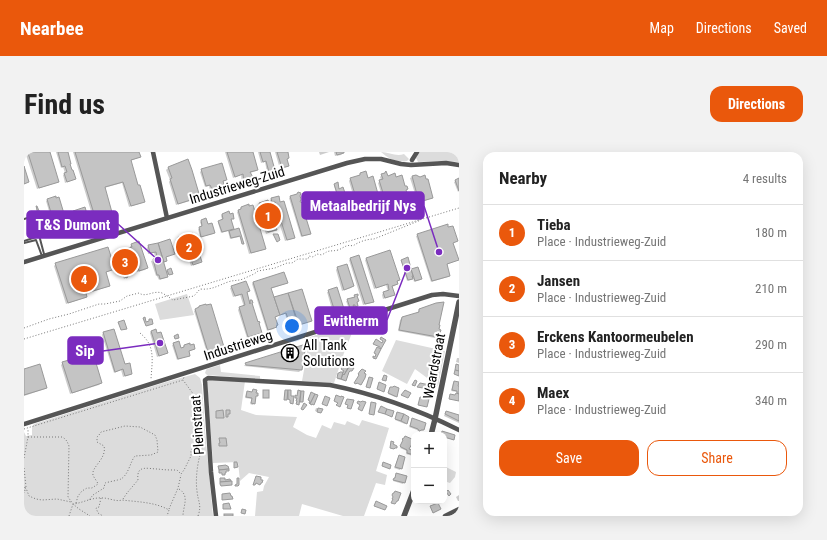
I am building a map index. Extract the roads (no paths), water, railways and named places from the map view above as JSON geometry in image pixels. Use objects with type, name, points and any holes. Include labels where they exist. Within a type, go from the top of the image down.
[{"type":"street","points":[[153,152],[167,218]]},
{"type":"street","points":[[412,160],[417,152]]},
{"type":"street","name":"Industrieweg-Zuid","points":[[24,262],[365,159],[381,159],[411,165],[446,163],[459,165]]},
{"type":"street","name":"Industrieweg","points":[[25,423],[432,295],[443,294],[459,296]]},
{"type":"street","name":"Waardstraat","points":[[432,432],[459,302]]},
{"type":"street","name":"Pleinstraat","points":[[216,516],[207,442],[205,380],[208,378],[330,385],[385,400],[459,430]]},
{"type":"street","points":[[404,516],[411,498]]},
{"type":"street","points":[[445,516],[459,510]]},
{"type":"lane","points":[[24,219],[34,216],[43,256]]},
{"type":"lane","points":[[24,242],[39,236]]},
{"type":"lane","points":[[24,242],[36,240],[43,256]]},
{"type":"place","name":"Tieba","points":[[268,216]]},
{"type":"place","name":"Jansen","points":[[189,247]]},
{"type":"place","name":"Metaalbedrijf Nys","points":[[439,252]]},
{"type":"place","name":"T&S Dumont","points":[[158,260]]},
{"type":"place","name":"Erckens Kantoormeubelen","points":[[125,262]]},
{"type":"place","name":"Ewitherm","points":[[407,268]]},
{"type":"place","name":"Maex","points":[[84,279]]},
{"type":"place","name":"Sip","points":[[160,343]]},
{"type":"place","name":"All Tank Solutions","points":[[290,353]]}]
